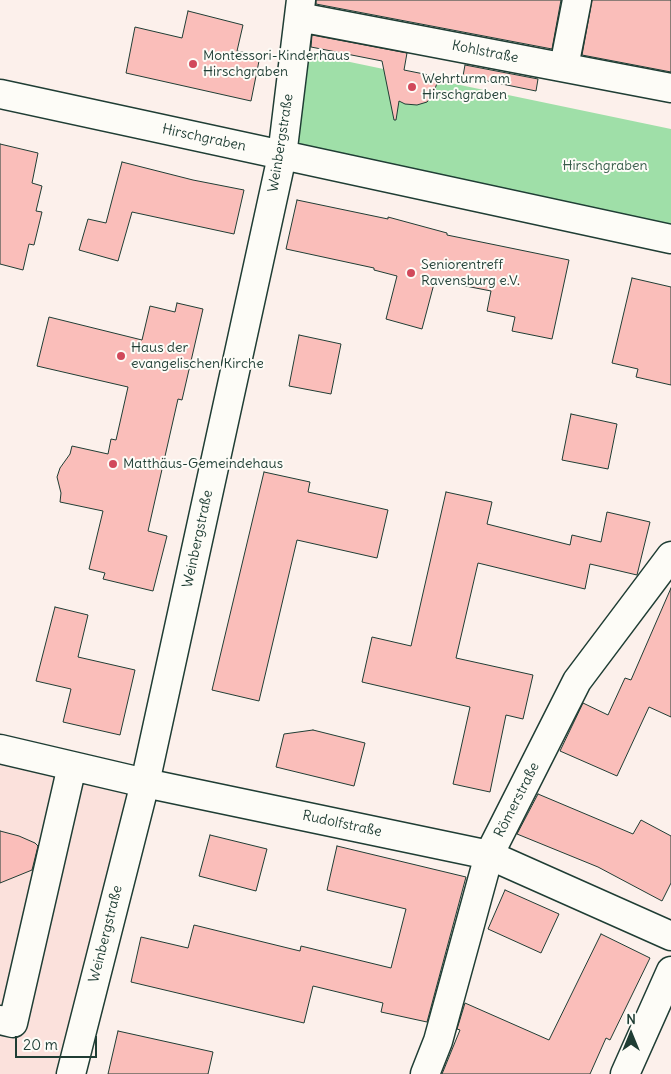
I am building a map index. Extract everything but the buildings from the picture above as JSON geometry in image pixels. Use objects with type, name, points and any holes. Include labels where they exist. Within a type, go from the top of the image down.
[{"type":"street","points":[[564,67],[577,0]]},
{"type":"street","name":"Kohlstraße","points":[[300,9],[564,67],[671,88]]},
{"type":"street","name":"Weinbergstraße","points":[[71,1074],[145,783],[282,156],[300,9]]},
{"type":"street","name":"Hirschgraben","points":[[0,94],[671,239]]},
{"type":"street","name":"Römerstraße","points":[[426,1074],[438,1041],[489,855],[577,681],[671,556]]},
{"type":"street","name":"Rudolfstraße","points":[[0,749],[145,783],[489,855],[671,936]]},
{"type":"street","points":[[0,1020],[14,1023],[72,766]]},
{"type":"street","points":[[625,1074],[671,971]]},
{"type":"shaded area","points":[[0,749],[145,783],[71,1074],[0,1074]]},
{"type":"green space","name":"Hirschgraben","points":[[302,52],[671,129],[671,231],[289,150]]},
{"type":"place","name":"Montessori-Kinderhaus Hirschgraben","points":[[193,64]]},
{"type":"place","name":"Wehrturm am Hirschgraben","points":[[412,87]]},
{"type":"place","name":"Seniorentreff Ravensburg e.V.","points":[[411,273]]},
{"type":"place","name":"Haus der evangelischen Kirche","points":[[121,356]]},
{"type":"place","name":"Matthäus-Gemeindehaus","points":[[113,464]]}]
